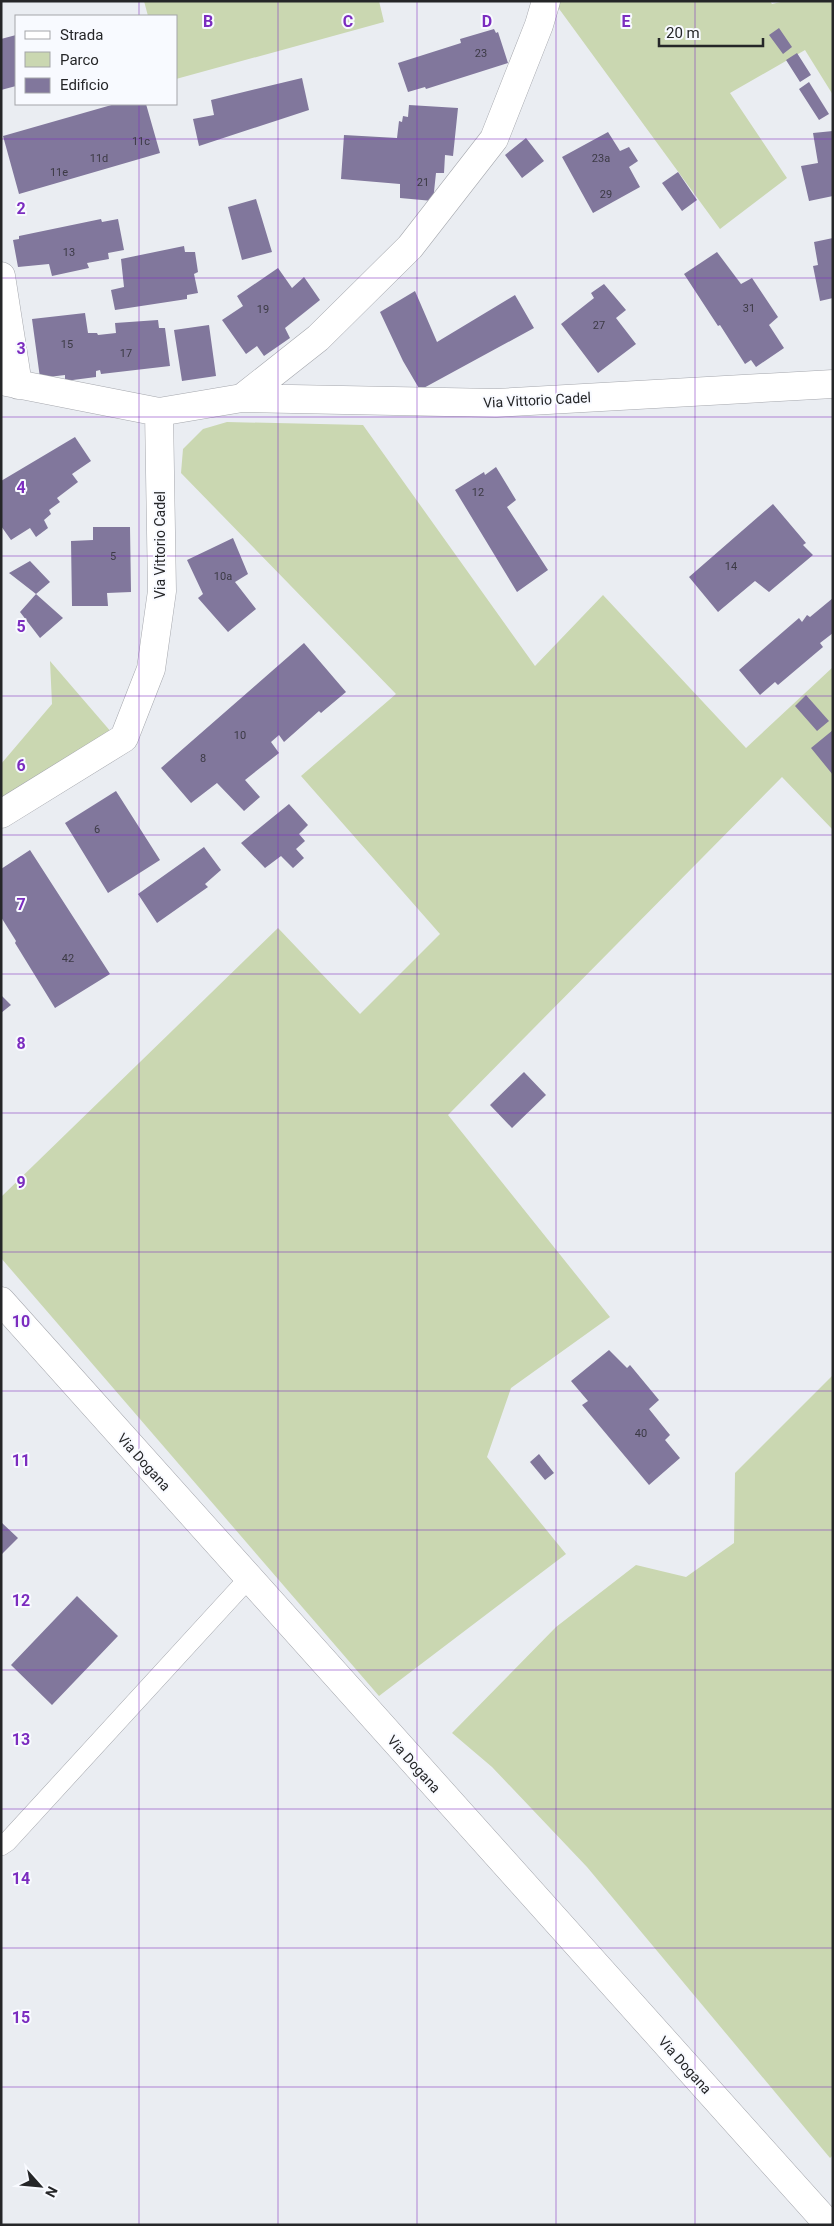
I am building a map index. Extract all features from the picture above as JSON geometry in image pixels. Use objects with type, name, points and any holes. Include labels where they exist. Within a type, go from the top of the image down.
[{"type":"street","name":"Via Vittorio Cadel","points":[[242,398],[318,338],[410,247],[488,147],[497,130],[539,25],[546,1]]},
{"type":"street","name":"Via Vittorio Cadel","points":[[1,276],[10,383],[159,412],[242,398],[496,403],[833,384]]},
{"type":"street","name":"Via Vittorio Cadel","points":[[1,814],[124,738],[151,669],[162,591],[159,412]]},
{"type":"street","name":"Via Dogana","points":[[1,1301],[828,2225]]},
{"type":"lane","points":[[1,1846],[8,1842],[248,1579]]},
{"type":"green space","points":[[144,1],[379,1],[384,22],[178,78],[178,15],[148,15]]},
{"type":"green space","points":[[558,1],[770,1],[772,4],[785,1],[833,1],[833,95],[805,50],[730,93],[787,178],[720,229],[557,6]]},
{"type":"green space","points":[[227,422],[363,425],[535,666],[603,595],[746,748],[833,667],[833,830],[782,777],[448,1115],[610,1317],[511,1388],[487,1457],[566,1554],[379,1696],[1,1258],[1,1197],[278,928],[360,1014],[440,934],[301,776],[396,694],[181,473],[183,449],[203,429]]},
{"type":"green space","points":[[50,661],[112,733],[1,801],[1,764],[52,704]]},
{"type":"green space","points":[[833,1375],[833,2155],[830,2158],[587,1867],[492,1767],[452,1733],[556,1627],[636,1565],[686,1577],[734,1543],[735,1473]]},
{"type":"building","points":[[779,28],[792,47],[783,54],[769,35]]},
{"type":"building","points":[[494,29],[496,33],[498,32],[508,63],[426,89],[425,87],[408,92],[398,63],[461,43],[460,39]]},
{"type":"building","points":[[15,35],[15,86],[1,90],[1,39]]},
{"type":"building","points":[[797,53],[811,75],[800,82],[786,60]]},
{"type":"building","points":[[302,78],[309,110],[199,146],[193,119],[214,115],[211,100]]},
{"type":"building","points":[[809,82],[829,114],[819,120],[799,89]]},
{"type":"building","points":[[112,105],[146,105],[160,153],[19,194],[3,136]]},
{"type":"building","points":[[409,105],[458,108],[453,156],[445,155],[444,173],[436,173],[433,201],[400,198],[400,184],[341,179],[344,135],[397,138],[399,121],[402,122],[403,116],[408,117]]},
{"type":"building","points":[[833,131],[833,196],[809,201],[801,166],[818,163],[813,133]]},
{"type":"building","points":[[608,132],[620,151],[629,147],[638,161],[629,167],[640,187],[593,213],[562,157]]},
{"type":"building","points":[[526,138],[544,161],[522,178],[505,155]]},
{"type":"building","points":[[678,172],[697,200],[682,211],[662,183]]},
{"type":"building","points":[[256,199],[272,252],[242,260],[228,207]]},
{"type":"building","points":[[101,219],[102,222],[118,219],[124,250],[108,253],[109,259],[87,263],[89,268],[52,276],[49,264],[18,267],[13,240],[19,239],[19,236]]},
{"type":"building","points":[[833,238],[833,298],[820,301],[813,266],[818,265],[814,242]]},
{"type":"building","points":[[184,246],[185,252],[195,252],[198,272],[194,274],[198,293],[187,295],[187,299],[115,310],[111,290],[124,287],[121,259]]},
{"type":"building","points":[[717,252],[741,284],[752,278],[778,317],[769,325],[784,348],[756,367],[751,360],[745,364],[684,274]]},
{"type":"building","points":[[278,268],[292,288],[304,277],[320,300],[285,328],[290,338],[264,356],[257,346],[246,354],[222,320],[243,306],[237,296]]},
{"type":"building","points":[[604,284],[626,310],[616,318],[636,344],[598,373],[561,324],[594,298],[591,293]]},
{"type":"building","points":[[415,291],[437,342],[515,295],[534,328],[420,390],[403,361],[380,312]]},
{"type":"building","points":[[85,313],[88,333],[97,333],[98,335],[116,333],[115,323],[158,320],[159,328],[165,328],[170,366],[101,374],[100,370],[96,371],[96,377],[65,381],[65,375],[40,378],[32,319]]},
{"type":"building","points":[[209,325],[216,376],[182,381],[174,330]]},
{"type":"building","points":[[75,437],[91,461],[72,474],[78,482],[57,498],[60,502],[49,510],[51,514],[44,520],[48,528],[36,537],[30,528],[11,540],[1,526],[1,481]]},
{"type":"building","points":[[496,467],[516,500],[507,507],[548,570],[517,592],[455,490],[484,472],[485,475]]},
{"type":"building","points":[[773,504],[806,543],[803,545],[813,555],[769,592],[755,581],[718,612],[689,577]]},
{"type":"building","points":[[93,527],[130,527],[131,592],[107,593],[108,606],[72,606],[71,541],[93,540]]},
{"type":"building","points":[[233,538],[248,574],[235,582],[256,609],[228,632],[198,598],[203,594],[187,560]]},
{"type":"building","points":[[30,561],[50,582],[36,594],[9,573]]},
{"type":"building","points":[[36,594],[63,618],[40,638],[20,612]]},
{"type":"building","points":[[833,598],[833,633],[820,643],[823,647],[778,685],[775,682],[760,695],[739,670],[799,618],[802,622],[807,615],[810,617]]},
{"type":"building","points":[[304,643],[346,692],[321,713],[319,711],[284,742],[279,735],[271,742],[279,753],[245,780],[260,797],[244,811],[217,783],[191,803],[161,768]]},
{"type":"building","points":[[806,695],[829,721],[817,731],[795,706]]},
{"type":"building","points":[[833,730],[833,775],[811,748]]},
{"type":"building","points":[[116,791],[160,860],[108,893],[65,823]]},
{"type":"building","points":[[289,804],[308,825],[299,834],[305,841],[296,849],[304,858],[293,868],[281,856],[265,868],[241,843]]},
{"type":"building","points":[[204,847],[221,870],[205,884],[208,887],[157,923],[138,894]]},
{"type":"building","points":[[30,850],[110,974],[55,1008],[1,917],[1,869]]},
{"type":"building","points":[[1,995],[11,1005],[1,1013]]},
{"type":"building","points":[[524,1072],[546,1095],[512,1128],[490,1105]]},
{"type":"building","points":[[609,1350],[627,1368],[630,1365],[659,1400],[649,1409],[670,1435],[665,1440],[680,1458],[649,1485],[582,1405],[588,1401],[571,1381]]},
{"type":"building","points":[[539,1454],[554,1473],[545,1480],[530,1462]]},
{"type":"building","points":[[1,1522],[18,1538],[1,1555]]},
{"type":"building","points":[[77,1596],[118,1636],[52,1705],[11,1665]]}]
